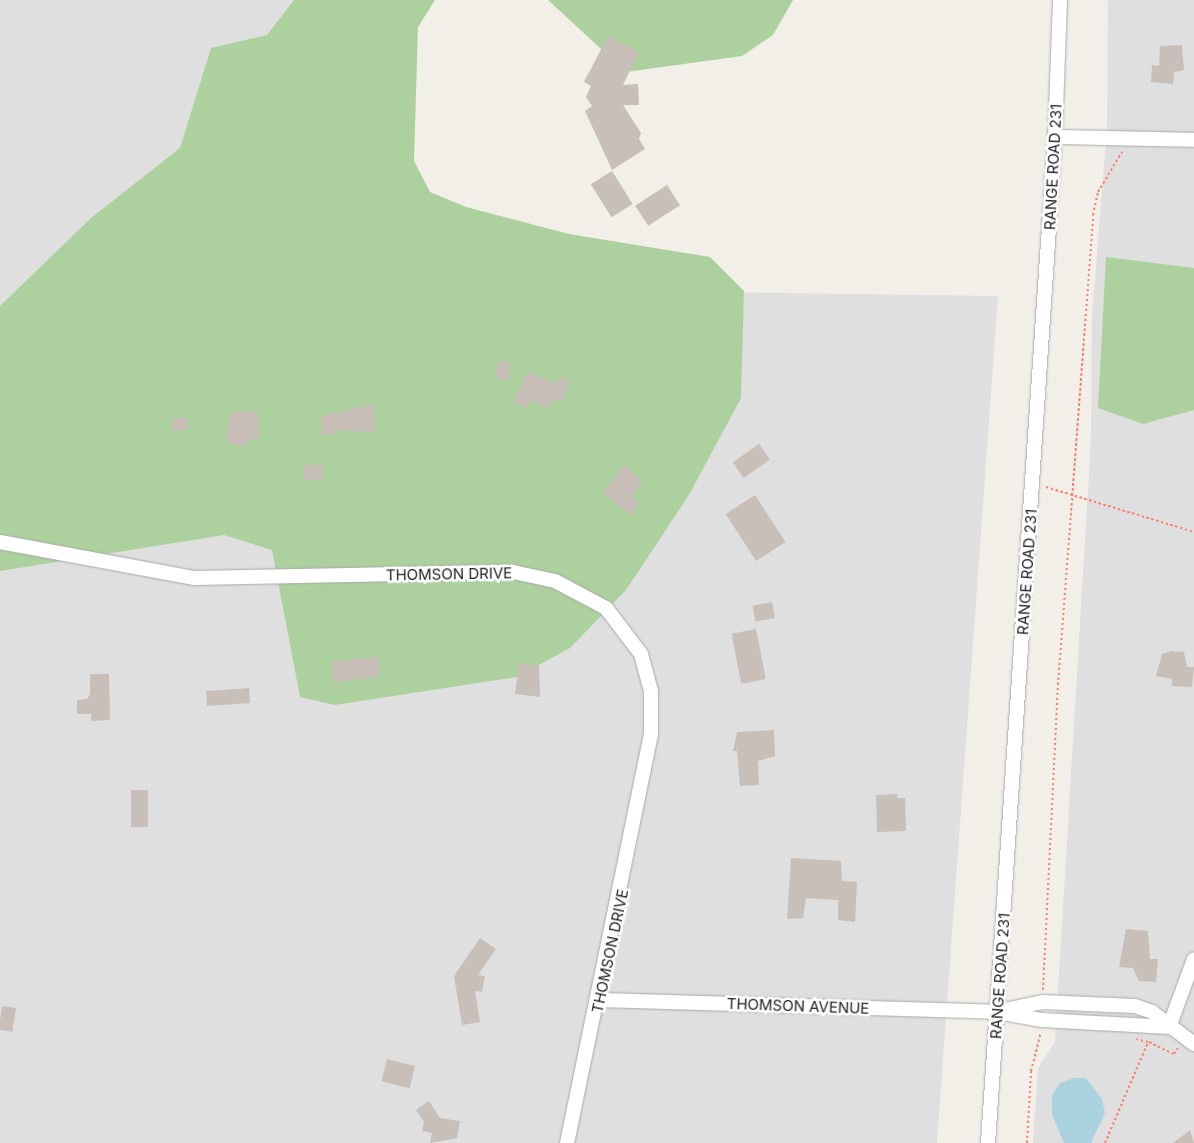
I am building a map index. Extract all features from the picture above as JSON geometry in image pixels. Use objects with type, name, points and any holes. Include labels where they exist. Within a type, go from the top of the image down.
[{"type":"street","name":"RANGE ROAD 231","points":[[988,1143],[1055,137],[1060,0]]},
{"type":"street","points":[[1055,137],[1194,140]]},
{"type":"street","name":"THOMSON DRIVE","points":[[0,542],[195,578],[514,572],[555,581],[606,608],[641,654],[652,692],[651,734],[600,1000],[567,1143]]},
{"type":"street","points":[[1169,1027],[1194,959]]},
{"type":"street","name":"THOMSON AVENUE","points":[[600,1000],[997,1012]]},
{"type":"street","points":[[997,1012],[1042,1002],[1135,1006],[1152,1012],[1189,1041]]},
{"type":"street","points":[[997,1012],[1042,1020],[1169,1027]]},
{"type":"path","points":[[1042,1002],[1072,494],[1094,202],[1116,164],[1125,139]]},
{"type":"path","points":[[1033,484],[1072,494],[1194,532]]},
{"type":"path","points":[[1027,1143],[1031,1071],[1041,1034],[1042,1020]]},
{"type":"path","points":[[1041,1034],[1050,1035]]},
{"type":"path","points":[[1129,1038],[1148,1042],[1174,1054],[1189,1041]]},
{"type":"path","points":[[1105,1143],[1148,1042]]},
{"type":"shaded area","points":[[0,0],[367,0],[367,287],[998,296],[937,1143],[0,1143]]},
{"type":"shaded area","points":[[1108,0],[1194,0],[1194,1143],[1033,1143],[1038,1068],[1055,1042],[1091,439],[1092,316],[1107,128]]},
{"type":"green space","points":[[294,0],[435,0],[418,27],[414,161],[430,192],[466,207],[569,234],[710,257],[744,291],[741,398],[689,495],[626,590],[570,648],[517,677],[335,705],[300,697],[272,550],[224,535],[0,571],[0,306],[91,218],[180,148],[211,48],[267,35]]},
{"type":"green space","points":[[548,0],[793,0],[773,35],[742,56],[626,72]]},
{"type":"green space","points":[[1106,257],[1194,268],[1194,410],[1143,424],[1098,408]]},
{"type":"water","points":[[1073,1078],[1086,1078],[1102,1099],[1105,1113],[1091,1143],[1064,1143],[1052,1115],[1052,1095],[1060,1083]]},
{"type":"building","points":[[608,36],[639,52],[623,85],[638,84],[639,105],[623,105],[641,133],[639,139],[645,149],[612,170],[585,111],[592,106],[586,97],[591,86],[584,82]]},
{"type":"building","points":[[1182,45],[1184,70],[1174,72],[1173,84],[1151,82],[1152,65],[1159,66],[1160,46]]},
{"type":"building","points":[[612,171],[633,204],[611,217],[591,184]]},
{"type":"building","points":[[667,185],[680,205],[648,226],[635,206]]},
{"type":"building","points":[[497,361],[510,362],[509,380],[496,379]]},
{"type":"building","points":[[527,372],[557,383],[560,376],[571,380],[562,402],[553,399],[549,408],[531,400],[527,408],[513,403]]},
{"type":"building","points":[[374,404],[375,433],[337,430],[337,434],[322,435],[321,416]]},
{"type":"building","points":[[238,411],[257,412],[260,438],[246,441],[245,447],[226,442],[229,414]]},
{"type":"building","points":[[186,417],[188,429],[173,431],[171,419]]},
{"type":"building","points":[[759,444],[770,460],[744,478],[733,462]]},
{"type":"building","points":[[624,464],[642,481],[632,497],[639,502],[631,516],[603,493]]},
{"type":"building","points":[[304,465],[323,465],[323,480],[304,480]]},
{"type":"building","points":[[755,495],[785,542],[756,561],[726,514]]},
{"type":"building","points":[[772,602],[775,618],[755,622],[752,606]]},
{"type":"building","points":[[756,629],[766,679],[741,684],[731,634]]},
{"type":"building","points":[[1171,651],[1184,652],[1187,667],[1194,667],[1192,687],[1172,686],[1172,679],[1156,676],[1162,654]]},
{"type":"building","points":[[379,657],[380,676],[333,683],[332,661]]},
{"type":"building","points":[[519,663],[539,666],[540,697],[515,694]]},
{"type":"building","points":[[90,674],[109,674],[110,720],[91,721],[91,714],[77,714],[77,700],[87,699],[90,694]]},
{"type":"building","points":[[249,688],[250,703],[207,706],[206,691]]},
{"type":"building","points":[[774,730],[775,756],[758,761],[759,785],[740,786],[737,751],[733,751],[737,732]]},
{"type":"building","points":[[131,790],[148,790],[148,827],[131,827]]},
{"type":"building","points":[[897,794],[897,798],[905,798],[906,831],[877,832],[876,795]]},
{"type":"building","points":[[791,858],[841,861],[842,881],[857,882],[855,922],[838,920],[838,900],[806,898],[803,918],[787,919]]},
{"type":"building","points":[[1126,929],[1148,931],[1150,959],[1158,959],[1156,982],[1139,981],[1133,968],[1119,967]]},
{"type":"building","points":[[480,938],[496,949],[478,975],[485,976],[482,992],[475,991],[480,1022],[462,1025],[454,976]]},
{"type":"building","points":[[2,1006],[16,1008],[13,1032],[0,1030]]},
{"type":"building","points":[[387,1059],[415,1066],[410,1088],[381,1081]]},
{"type":"building","points":[[429,1101],[440,1118],[460,1121],[457,1138],[430,1143],[432,1133],[422,1131],[424,1122],[416,1110]]},
{"type":"building","points":[[1190,1130],[1194,1143],[1173,1143]]}]
